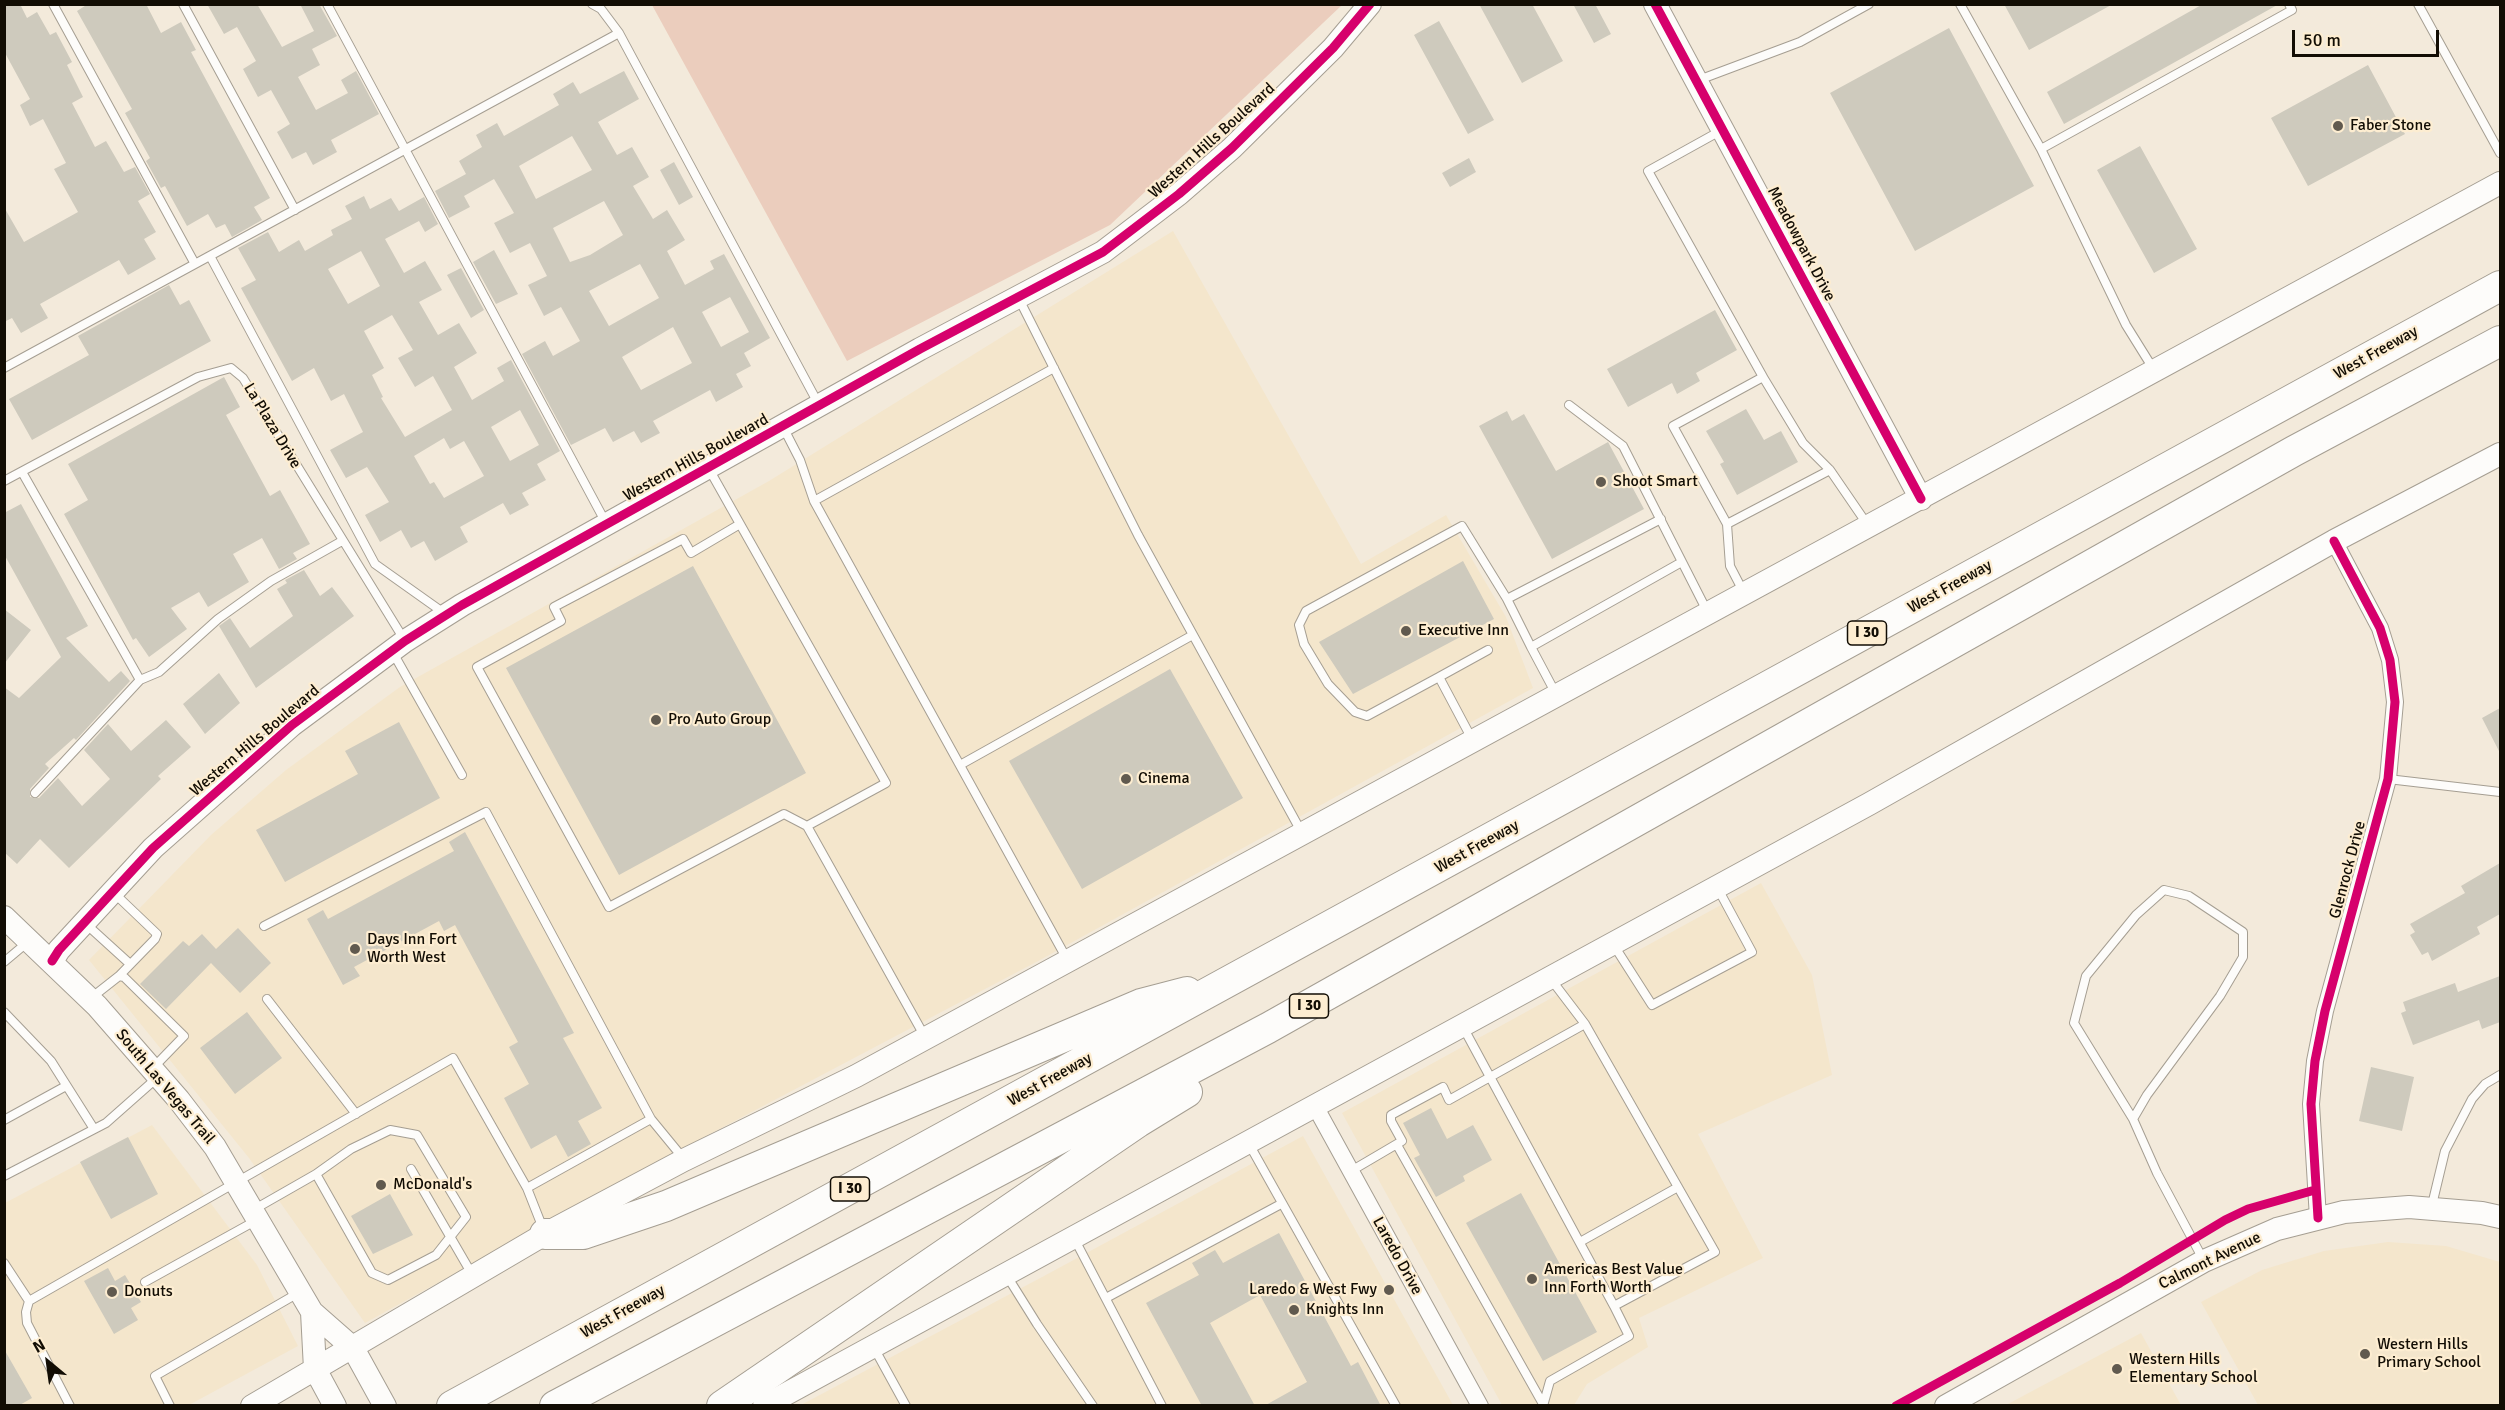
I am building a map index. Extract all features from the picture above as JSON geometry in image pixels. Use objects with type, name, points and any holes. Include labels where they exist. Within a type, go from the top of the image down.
[{"type":"highway","name":"West Freeway","points":[[459,1401],[1234,980],[2500,285]]},
{"type":"highway","name":"I 30","points":[[555,1406],[1268,1028],[2294,451],[2500,341]]},
{"type":"highway","points":[[545,1234],[583,1234],[666,1206],[1141,1004],[1234,980]]},
{"type":"highway","points":[[722,1406],[1138,1122],[1210,1078],[1268,1028]]},
{"type":"main road","name":"Western Hills Boulevard","points":[[52,961],[84,922],[153,848],[292,725],[398,646],[446,615],[920,349],[1104,252],[1179,194],[1232,148],[1333,48],[1370,4]]},
{"type":"main road","name":"Meadowpark Drive","points":[[1654,4],[1921,499]]},
{"type":"main road","points":[[252,1406],[545,1234],[684,1160],[856,1076],[2500,183]]},
{"type":"main road","points":[[764,1406],[1869,804],[2334,541],[2500,454]]},
{"type":"main road","name":"South Las Vegas Trail","points":[[4,917],[90,999],[155,1073],[215,1147],[312,1312],[353,1348],[385,1406]]},
{"type":"main road","name":"Calmont Avenue","points":[[1946,1406],[2204,1261],[2277,1229],[2318,1218],[2409,1207],[2500,1217]]},
{"type":"main road","name":"South Las Vegas Trail","points":[[312,1312],[315,1369]]},
{"type":"main road","points":[[315,1369],[336,1406]]},
{"type":"street","name":"Glenrock Drive","points":[[2318,1218],[2311,1104],[2315,1061],[2325,1011],[2388,779],[2395,702],[2390,660],[2380,628],[2334,541]]},
{"type":"street","name":"Laredo Drive","points":[[1315,1106],[1480,1406]]},
{"type":"lane","points":[[53,4],[195,264]]},
{"type":"lane","points":[[183,4],[295,210]]},
{"type":"lane","points":[[327,4],[607,526]]},
{"type":"lane","points":[[592,4],[601,9],[619,33],[820,406]]},
{"type":"lane","points":[[1696,82],[1800,42],[1869,4]]},
{"type":"lane","points":[[1960,4],[2040,149],[2126,325],[2155,372]]},
{"type":"lane","points":[[2040,149],[2292,10],[2289,4]]},
{"type":"lane","points":[[2418,4],[2500,153]]},
{"type":"lane","points":[[4,368],[619,33]]},
{"type":"lane","points":[[1722,129],[1648,171],[1763,377],[1803,443],[1830,470],[1869,527]]},
{"type":"lane","points":[[210,256],[375,564],[446,615]]},
{"type":"lane","points":[[1019,298],[1191,636],[1302,834]]},
{"type":"lane","name":"La Plaza Drive","points":[[4,481],[198,376],[231,368],[243,378],[342,541],[398,646],[462,775]]},
{"type":"lane","points":[[814,501],[1054,369]]},
{"type":"lane","points":[[1745,594],[1730,566],[1728,524],[1673,426],[1763,377]]},
{"type":"lane","points":[[1569,405],[1623,446],[1661,519],[1680,563],[1708,614]]},
{"type":"lane","points":[[783,427],[800,460],[814,501],[1068,961]]},
{"type":"lane","points":[[708,469],[886,783],[807,825]]},
{"type":"lane","points":[[1728,524],[1830,470]]},
{"type":"lane","points":[[22,472],[140,680]]},
{"type":"lane","points":[[1507,599],[1661,519]]},
{"type":"lane","points":[[740,524],[692,553],[683,539],[554,607],[561,621],[477,667],[609,906],[784,814],[807,825],[925,1038]]},
{"type":"lane","points":[[1488,650],[1367,717],[1355,712],[1328,684],[1304,644],[1299,625],[1306,611],[1462,526],[1507,599],[1557,696]]},
{"type":"lane","points":[[35,793],[140,680],[159,672],[218,619],[271,582],[342,541]]},
{"type":"lane","points":[[1531,647],[1680,563]]},
{"type":"lane","points":[[960,765],[1191,636]]},
{"type":"lane","points":[[1439,677],[1474,741]]},
{"type":"lane","points":[[2388,779],[2500,792]]},
{"type":"lane","points":[[264,926],[486,812],[651,1119],[684,1160]]},
{"type":"lane","points":[[1613,944],[1652,1005],[1752,952],[1717,887]]},
{"type":"lane","points":[[2133,1119],[2147,1095],[2220,996],[2243,957],[2243,932],[2190,896],[2164,890],[2136,915],[2086,976],[2074,1023],[2133,1119],[2157,1173],[2204,1261]]},
{"type":"lane","points":[[90,999],[119,976],[157,934],[112,892]]},
{"type":"lane","points":[[84,922],[130,964]]},
{"type":"lane","points":[[4,962],[30,940]]},
{"type":"lane","points":[[4,1176],[106,1123],[155,1073],[184,1036],[124,977],[119,976]]},
{"type":"lane","points":[[1550,978],[1584,1024],[1715,1252],[1614,1306]]},
{"type":"lane","points":[[267,999],[356,1114]]},
{"type":"lane","points":[[4,1012],[51,1060],[94,1129]]},
{"type":"lane","points":[[1351,1172],[1402,1141],[1391,1121],[1391,1115],[1443,1088],[1449,1100],[1584,1024]]},
{"type":"lane","points":[[1462,1026],[1491,1076],[1629,1336],[1550,1381],[1543,1405]]},
{"type":"lane","points":[[28,1301],[453,1058],[527,1188],[545,1234]]},
{"type":"lane","points":[[2431,1209],[2445,1151],[2472,1099],[2485,1084],[2500,1076]]},
{"type":"lane","points":[[4,1120],[66,1086]]},
{"type":"lane","points":[[527,1188],[651,1119]]},
{"type":"lane","points":[[145,1282],[255,1215],[351,1149],[390,1130],[417,1135],[466,1217],[436,1255],[388,1280],[372,1273],[316,1174]]},
{"type":"lane","points":[[1248,1142],[1396,1406]]},
{"type":"lane","points":[[1397,1145],[1543,1405]]},
{"type":"lane","points":[[411,1169],[450,1238],[479,1273]]},
{"type":"lane","points":[[1580,1242],[1678,1187]]},
{"type":"lane","points":[[1106,1298],[1281,1204]]},
{"type":"lane","points":[[1073,1237],[1162,1406]]},
{"type":"lane","points":[[4,1263],[28,1301],[27,1323],[70,1406]]},
{"type":"lane","points":[[1006,1274],[1093,1406]]},
{"type":"lane","points":[[170,1406],[155,1376],[300,1292]]},
{"type":"lane","points":[[873,1346],[903,1404]]},
{"type":"shaded area","points":[[652,5],[1342,5],[1110,225],[847,361]]},
{"type":"shaded area","points":[[1173,231],[1361,564],[1446,515],[1506,617],[1533,688],[1040,960],[655,1163],[365,1323],[249,1158],[89,960],[211,835],[286,770],[400,687],[769,481]]},
{"type":"shaded area","points":[[1761,883],[1812,975],[1832,1075],[1698,1134],[1763,1258],[1639,1318],[1648,1347],[1587,1384],[1574,1405],[1502,1405],[1342,1113]]},
{"type":"shaded area","points":[[152,1125],[257,1265],[298,1346],[189,1405],[5,1406],[5,1203]]},
{"type":"shaded area","points":[[1303,1136],[1453,1405],[799,1406],[1044,1276]]},
{"type":"shaded area","name":"Western Hills Primary School","points":[[2388,1242],[2446,1246],[2500,1262],[2500,1405],[2258,1405],[2201,1302],[2262,1270],[2324,1251]]},
{"type":"shaded area","name":"Western Hills Elementary School","points":[[2141,1333],[2181,1405],[2006,1405]]},
{"type":"building","points":[[4,4],[20,4],[27,18],[37,12],[50,35],[56,32],[72,62],[67,65],[83,97],[72,103],[95,147],[106,141],[124,172],[135,167],[150,194],[138,201],[156,232],[144,239],[156,259],[128,275],[119,260],[40,304],[48,318],[21,333],[12,318],[4,322],[4,207],[24,242],[78,212],[54,169],[66,163],[43,119],[30,126],[20,105],[30,99],[4,51]]},
{"type":"building","points":[[88,4],[146,4],[161,33],[181,22],[196,50],[191,52],[270,198],[254,207],[262,220],[232,237],[225,224],[216,228],[208,214],[187,226],[165,186],[161,188],[146,161],[150,158],[125,113],[132,109],[77,11]]},
{"type":"building","points":[[207,4],[257,4],[282,47],[314,31],[300,4],[319,4],[337,36],[312,49],[320,65],[298,77],[316,110],[348,93],[341,80],[356,71],[379,114],[331,140],[337,152],[313,165],[306,152],[292,159],[277,132],[290,124],[271,90],[258,97],[243,69],[256,61],[237,27],[224,34]]},
{"type":"building","points":[[1479,4],[1532,4],[1563,61],[1522,83]]},
{"type":"building","points":[[1573,4],[1595,4],[1611,34],[1594,43]]},
{"type":"building","points":[[2004,4],[2113,4],[2029,50]]},
{"type":"building","points":[[2203,4],[2279,4],[2064,124],[2047,92]]},
{"type":"building","points":[[1439,21],[1494,120],[1468,134],[1414,35]]},
{"type":"building","points":[[1949,28],[2034,186],[1915,251],[1830,93]]},
{"type":"building","name":"Faber Stone","points":[[2368,65],[2405,134],[2308,186],[2271,118]]},
{"type":"building","points":[[624,71],[639,99],[598,122],[617,155],[632,147],[649,177],[633,186],[653,219],[667,210],[685,240],[667,251],[685,285],[714,269],[710,261],[724,254],[770,338],[744,353],[751,366],[736,374],[743,387],[716,402],[710,390],[653,421],[660,433],[641,443],[634,431],[613,442],[605,428],[571,445],[522,354],[545,341],[553,356],[580,341],[561,307],[544,316],[528,285],[547,276],[530,243],[510,253],[494,223],[514,213],[494,179],[464,196],[470,207],[449,218],[435,191],[466,174],[459,161],[482,147],[476,135],[497,123],[504,136],[559,105],[553,94],[573,82],[580,94]],"holes":[[[572,136],[592,170],[536,199],[519,166]],[[604,201],[623,235],[590,255],[570,262],[553,228]],[[640,264],[659,298],[609,326],[589,291]],[[730,297],[749,332],[721,347],[702,312]],[[673,327],[692,363],[641,390],[622,357]]]},
{"type":"building","points":[[2140,146],[2197,249],[2154,273],[2097,170]]},
{"type":"building","points":[[1469,158],[1476,172],[1450,187],[1442,173]]},
{"type":"building","points":[[674,162],[693,197],[679,205],[660,170]]},
{"type":"building","points":[[364,196],[370,209],[391,198],[399,211],[424,197],[438,224],[425,232],[419,221],[385,239],[404,273],[425,261],[442,290],[419,302],[438,335],[459,323],[477,353],[454,367],[472,400],[504,381],[497,368],[511,360],[560,451],[537,464],[546,480],[522,493],[529,505],[510,515],[503,503],[460,527],[468,542],[435,561],[424,541],[411,548],[401,530],[380,542],[365,515],[389,502],[367,467],[346,478],[330,450],[363,432],[344,394],[331,401],[314,368],[292,381],[241,288],[256,280],[238,248],[268,232],[279,252],[299,240],[305,251],[333,235],[331,230],[352,219],[345,206]],"holes":[[[361,251],[380,286],[348,304],[328,269]],[[392,315],[413,350],[398,358],[415,387],[433,376],[452,410],[405,437],[381,398],[383,397],[372,375],[384,368],[364,331]],[[520,410],[539,445],[510,461],[491,427]],[[444,438],[450,449],[464,441],[484,476],[444,498],[434,482],[430,484],[414,456]]]},
{"type":"building","points":[[494,250],[518,294],[496,304],[473,262]]},
{"type":"building","points":[[461,268],[484,310],[471,318],[447,275]]},
{"type":"building","points":[[169,285],[180,305],[189,300],[211,341],[32,440],[9,399],[89,355],[78,336]]},
{"type":"building","points":[[1715,310],[1737,350],[1696,373],[1700,381],[1677,394],[1672,383],[1628,407],[1607,369]]},
{"type":"building","points":[[224,377],[240,407],[226,415],[270,496],[280,490],[310,544],[293,553],[297,559],[279,569],[262,538],[233,554],[249,582],[208,607],[199,592],[171,608],[187,629],[149,657],[136,638],[133,640],[64,514],[88,500],[68,464]]},
{"type":"building","points":[[1746,409],[1764,440],[1781,431],[1798,462],[1737,495],[1720,464],[1724,462],[1706,431]]},
{"type":"building","name":"Shoot Smart","points":[[1507,411],[1512,421],[1524,414],[1556,471],[1608,442],[1644,509],[1552,559],[1479,426]]},
{"type":"building","points":[[21,504],[88,626],[66,638],[109,682],[121,671],[130,681],[76,740],[74,738],[45,764],[49,768],[30,789],[30,797],[39,798],[58,778],[82,806],[110,779],[84,750],[108,724],[131,751],[166,720],[191,747],[158,776],[161,779],[69,868],[40,839],[17,864],[4,852],[4,687],[19,698],[61,657],[4,554],[4,513]]},
{"type":"building","name":"Executive Inn","points":[[1463,561],[1494,619],[1353,694],[1319,642]]},
{"type":"building","name":"Pro Auto Group","points":[[693,566],[806,773],[619,875],[506,668]]},
{"type":"building","points":[[304,570],[320,596],[332,587],[354,616],[256,688],[219,626],[230,618],[250,648],[293,616],[277,589],[287,583],[285,580]]},
{"type":"building","points":[[4,609],[31,630],[4,664]]},
{"type":"building","name":"Cinema","points":[[1170,669],[1243,798],[1082,889],[1009,761]]},
{"type":"building","points":[[219,673],[240,703],[205,734],[183,704]]},
{"type":"building","points":[[2500,708],[2500,753],[2482,718]]},
{"type":"building","points":[[399,722],[440,798],[285,882],[256,830],[358,774],[345,751]]},
{"type":"building","name":"Days Inn Fort Worth West","points":[[465,832],[574,1033],[563,1038],[602,1108],[578,1121],[591,1144],[568,1157],[556,1135],[531,1149],[504,1098],[529,1084],[509,1047],[518,1042],[455,925],[444,931],[439,921],[354,967],[360,976],[343,985],[307,919],[323,910],[328,919],[454,851],[449,842]]},
{"type":"building","points":[[2500,863],[2500,914],[2477,927],[2480,934],[2432,961],[2428,952],[2422,955],[2410,935],[2415,932],[2410,924],[2465,893],[2461,886]]},
{"type":"building","points":[[238,928],[271,963],[240,993],[211,963],[166,1009],[140,984],[183,941],[189,946],[202,934],[216,949]]},
{"type":"building","points":[[2500,976],[2500,1022],[2482,1029],[2479,1020],[2413,1045],[2401,1013],[2406,1011],[2403,1002],[2455,983],[2458,992]]},
{"type":"building","points":[[247,1012],[282,1058],[235,1094],[200,1048]]},
{"type":"building","points":[[2371,1067],[2414,1077],[2402,1131],[2359,1121]]},
{"type":"building","points":[[1431,1108],[1447,1139],[1473,1125],[1492,1160],[1463,1176],[1465,1181],[1436,1197],[1414,1158],[1420,1155],[1403,1123]]},
{"type":"building","points":[[128,1137],[158,1194],[111,1219],[80,1162]]},
{"type":"building","name":"Americas Best Value Inn Forth Worth","points":[[1521,1193],[1597,1332],[1543,1361],[1466,1223]]},
{"type":"building","points":[[390,1194],[413,1235],[373,1254],[351,1216]]},
{"type":"building","points":[[1279,1233],[1351,1366],[1358,1362],[1381,1406],[1264,1406],[1307,1382],[1260,1295],[1210,1323],[1255,1406],[1202,1406],[1146,1303],[1199,1275],[1192,1263],[1215,1250],[1223,1263]]},
{"type":"building","name":"Donuts","points":[[108,1268],[115,1281],[125,1275],[141,1302],[131,1308],[138,1320],[114,1334],[84,1281]]},
{"type":"building","points":[[4,1349],[32,1398],[18,1406],[4,1406]]},
{"type":"cycle path","points":[[52,961],[59,950],[153,848],[292,725],[405,641],[462,605],[920,349],[1103,252],[1179,194],[1232,148],[1333,48],[1370,4]]},
{"type":"cycle path","points":[[1655,4],[1921,499]]},
{"type":"cycle path","points":[[2318,1218],[2311,1104],[2315,1061],[2325,1011],[2388,779],[2395,702],[2390,660],[2380,628],[2334,541]]},
{"type":"cycle path","points":[[1896,1406],[2120,1283],[2225,1220],[2248,1209],[2315,1190]]},
{"type":"place","name":"Faber Stone","points":[[2338,126]]},
{"type":"place","name":"Shoot Smart","points":[[1601,482]]},
{"type":"place","name":"Executive Inn","points":[[1406,631]]},
{"type":"place","name":"Pro Auto Group","points":[[656,720]]},
{"type":"place","name":"Cinema","points":[[1126,779]]},
{"type":"place","name":"Days Inn Fort Worth West","points":[[355,949]]},
{"type":"place","name":"McDonald's","points":[[381,1185]]},
{"type":"place","name":"Americas Best Value Inn Forth Worth","points":[[1532,1279]]},
{"type":"place","name":"Laredo & West Fwy","points":[[1389,1290]]},
{"type":"place","name":"Donuts","points":[[112,1292]]},
{"type":"place","name":"Knights Inn","points":[[1294,1310]]},
{"type":"place","name":"Western Hills Primary School","points":[[2365,1354]]},
{"type":"place","name":"Western Hills Elementary School","points":[[2117,1369]]}]
